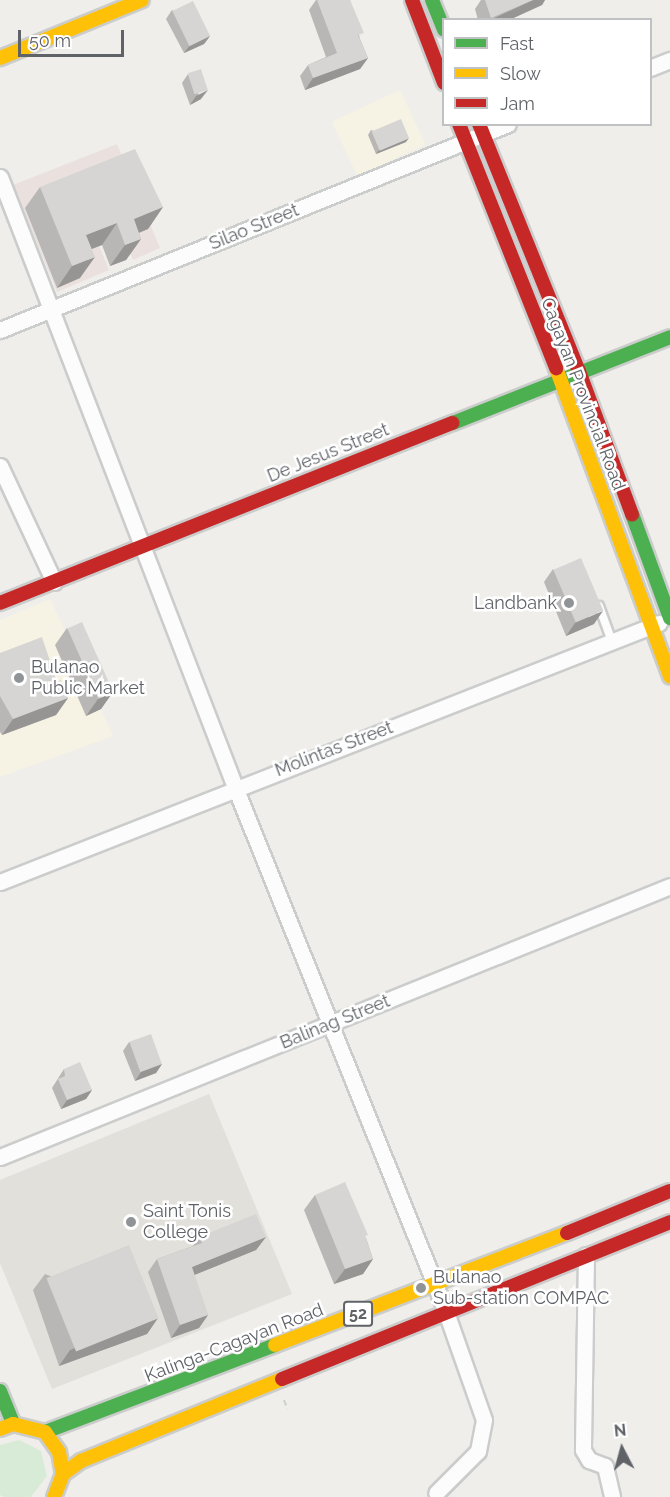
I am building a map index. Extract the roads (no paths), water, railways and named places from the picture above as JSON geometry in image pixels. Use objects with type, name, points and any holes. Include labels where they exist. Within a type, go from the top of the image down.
[{"type":"main road","points":[[0,58],[142,0]]},
{"type":"main road","points":[[412,0],[442,78]]},
{"type":"main road","points":[[432,0],[442,25]]},
{"type":"main road","name":"Cagayan Provincial Road","points":[[460,126],[560,379],[670,677]]},
{"type":"main road","name":"Cagayan Provincial Road","points":[[481,129],[579,371],[670,619]]},
{"type":"main road","name":"De Jesus Street","points":[[0,603],[579,371],[670,337]]},
{"type":"main road","name":"Kalinga-Cagayan Road","points":[[45,1432],[433,1286],[670,1191]]},
{"type":"main road","name":"52","points":[[63,1474],[81,1461],[670,1222]]},
{"type":"main road","points":[[0,1390],[7,1427],[45,1432],[59,1452],[63,1474],[54,1497]]},
{"type":"street","points":[[652,68],[670,60]]},
{"type":"street","name":"Silao Street","points":[[0,330],[466,141],[481,129],[497,126]]},
{"type":"street","points":[[0,177],[53,308],[235,787],[433,1286],[446,1312],[484,1420],[484,1434],[478,1451],[436,1493]]},
{"type":"street","points":[[0,466],[54,582]]},
{"type":"street","name":"Molintas Street","points":[[0,882],[235,787],[670,619]]},
{"type":"street","name":"Balinag Street","points":[[0,1157],[670,886]]},
{"type":"street","points":[[586,1255],[583,1450],[589,1460],[604,1466],[612,1497]]},
{"type":"lane","points":[[594,593],[612,642]]},
{"type":"place","name":"Landbank","points":[[569,603]]},
{"type":"place","name":"Bulanao Public Market","points":[[19,678]]},
{"type":"place","name":"Saint Tonis College","points":[[131,1222]]},
{"type":"place","name":"Bulanao Sub-station COMPAC","points":[[421,1288]]}]
